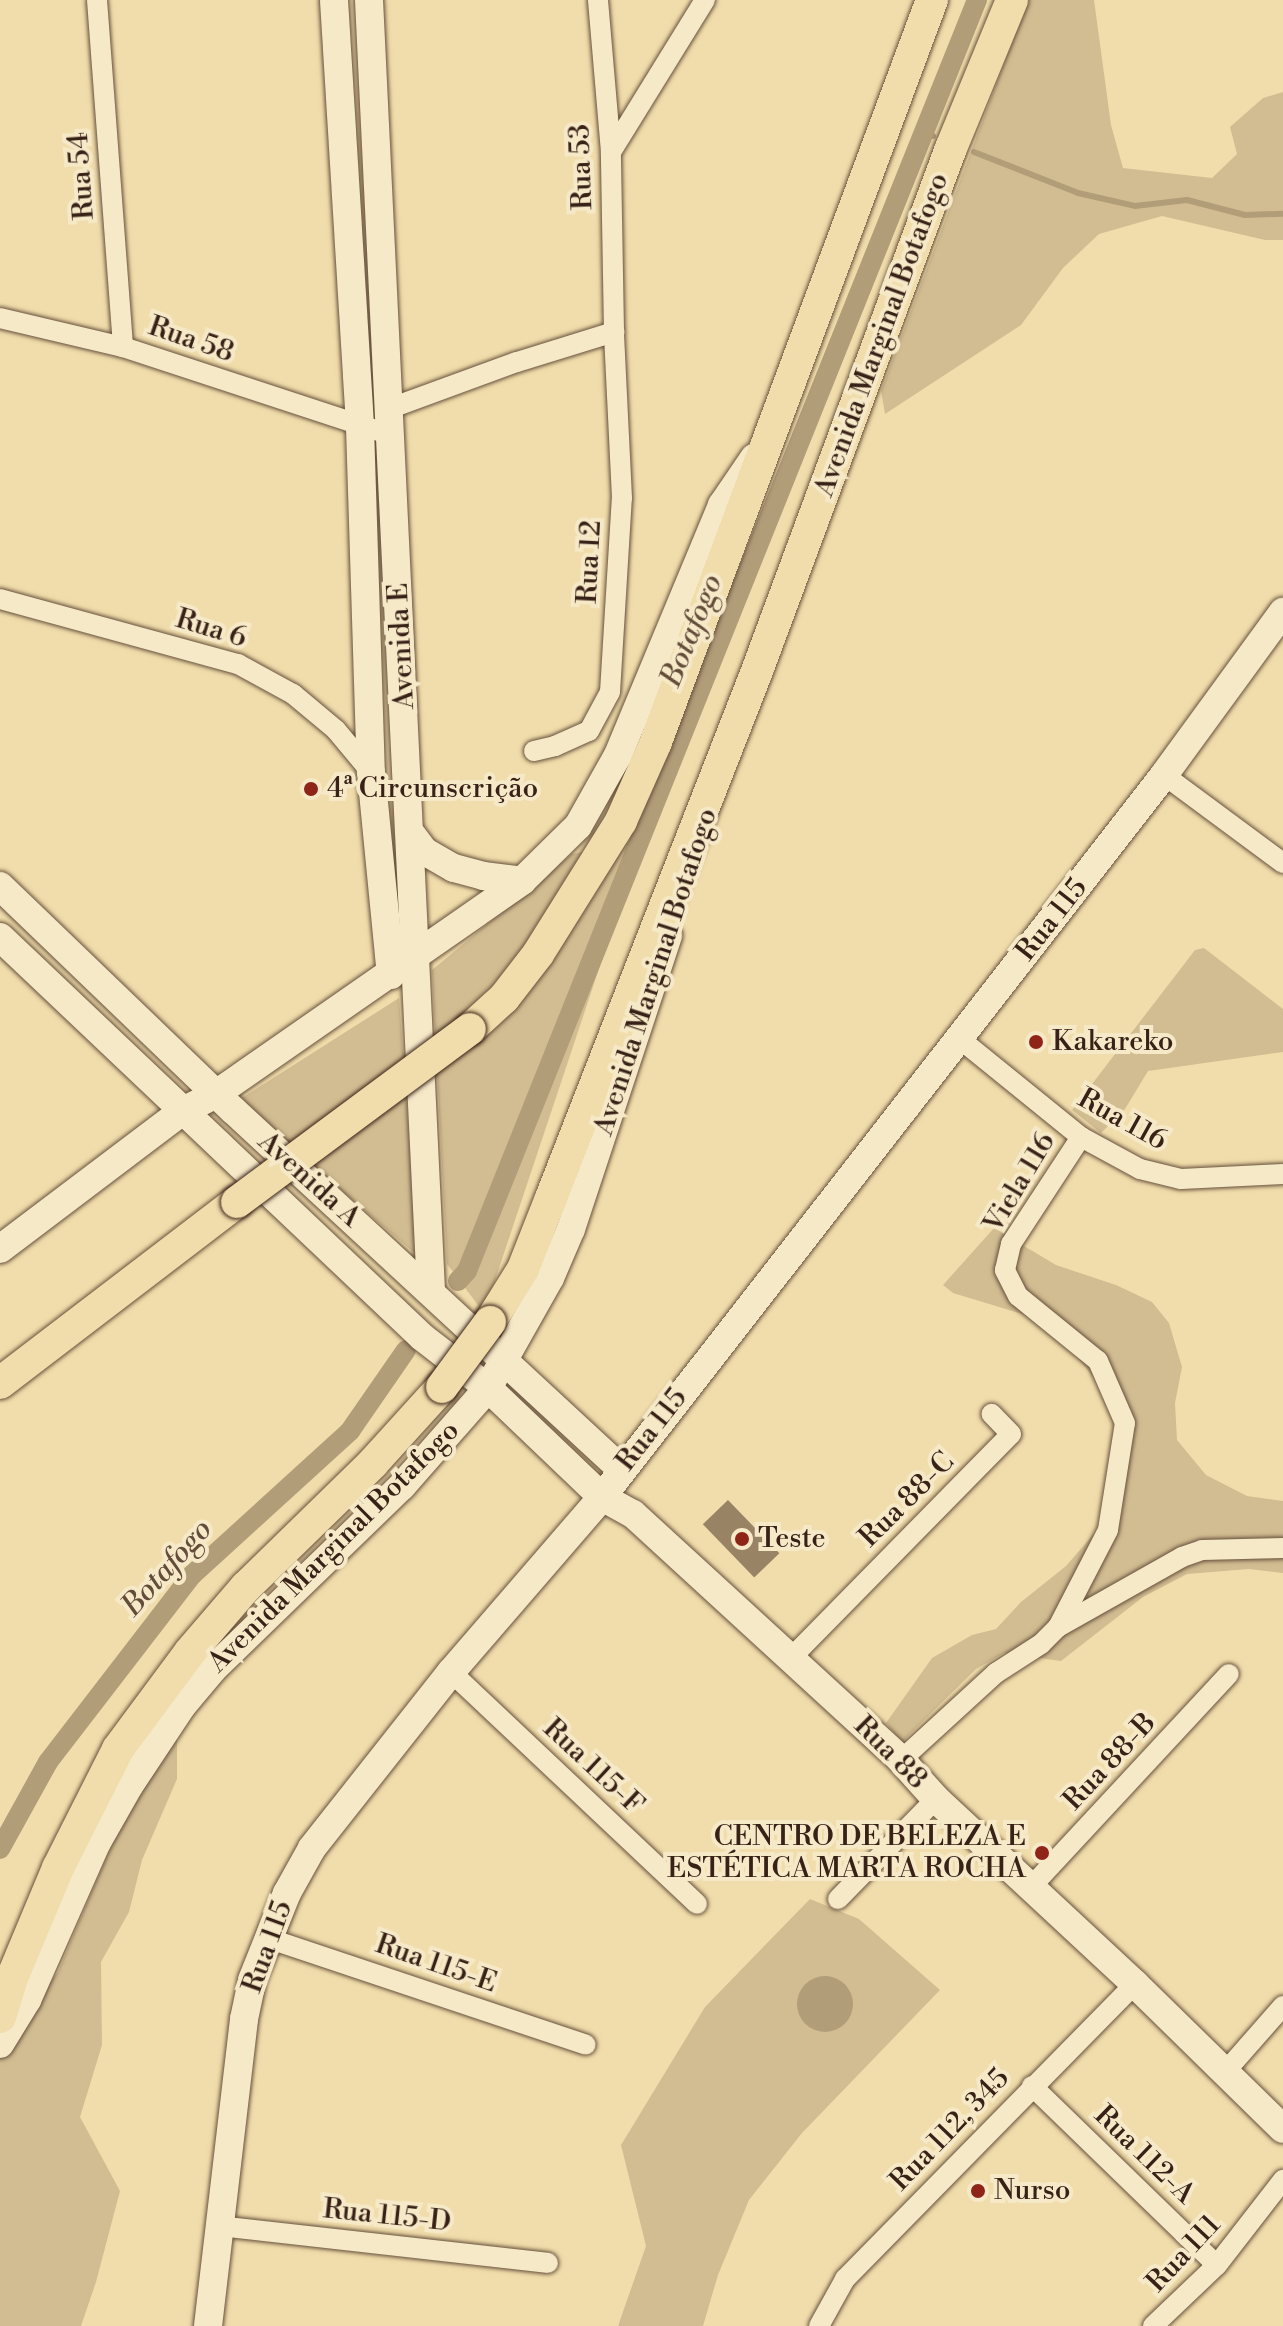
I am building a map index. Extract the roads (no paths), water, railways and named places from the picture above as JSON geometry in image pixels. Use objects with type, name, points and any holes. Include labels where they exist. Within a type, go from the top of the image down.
[{"type":"main road","name":"Avenida E","points":[[334,0],[360,427],[371,772],[391,975]]},
{"type":"main road","name":"Avenida E","points":[[369,0],[412,835],[431,1292]]},
{"type":"main road","points":[[0,1383],[470,1029],[504,998],[538,954],[621,821],[656,742],[764,444],[932,0]]},
{"type":"main road","name":"Avenida Marginal Botafogo","points":[[0,2017],[12,1978],[58,1868],[118,1749],[190,1652],[246,1587],[373,1463],[442,1387],[490,1322],[523,1269],[757,671],[951,148],[1012,0]]},
{"type":"main road","points":[[0,1249],[181,1112],[216,1094],[522,881],[578,826],[618,755],[722,505],[764,444]]},
{"type":"main road","name":"Rua 115","points":[[208,2326],[244,2019],[267,1938],[312,1848],[451,1672],[602,1497],[1164,775],[1283,612]]},
{"type":"main road","name":"Avenida Marginal Botafogo","points":[[0,2044],[27,2000],[96,1844],[129,1786],[182,1706],[213,1669],[402,1486],[488,1388],[550,1278],[571,1229],[757,671]]},
{"type":"main road","points":[[412,835],[424,851],[454,868],[483,876],[522,881]]},
{"type":"main road","name":"Avenida A","points":[[0,886],[216,1094],[621,1469]]},
{"type":"main road","name":"Avenida A","points":[[0,937],[181,1112],[422,1337],[488,1388],[602,1497]]},
{"type":"main road","points":[[621,1469],[633,1514]]},
{"type":"main road","name":"Rua 88","points":[[602,1497],[633,1514],[901,1760],[936,1799],[1135,1984],[1283,2129]]},
{"type":"street","name":"Rua 54","points":[[97,0],[123,347]]},
{"type":"street","name":"Rua 53","points":[[598,0],[611,152],[614,332]]},
{"type":"street","points":[[611,152],[705,0]]},
{"type":"street","name":"Rua 58","points":[[0,318],[123,347],[360,427],[391,422]]},
{"type":"street","points":[[391,422],[517,362],[614,332]]},
{"type":"street","name":"Rua 12","points":[[534,751],[555,746],[589,731],[610,692],[622,498],[614,332]]},
{"type":"street","name":"Rua 6","points":[[0,599],[238,664],[293,694],[336,730],[371,772]]},
{"type":"street","points":[[1164,775],[1283,863]]},
{"type":"street","name":"Rua 116","points":[[960,1039],[1081,1137],[1140,1169],[1181,1179],[1283,1174]]},
{"type":"street","name":"Viela 116","points":[[1058,1627],[1108,1530],[1125,1423],[1098,1361],[1018,1296],[1005,1270],[1011,1244],[1081,1137]]},
{"type":"street","name":"Rua 88-C","points":[[790,1659],[1011,1434],[992,1414]]},
{"type":"street","points":[[901,1760],[996,1673],[1041,1644],[1058,1627],[1182,1557],[1202,1550],[1283,1548]]},
{"type":"street","name":"Rua 115-F","points":[[451,1672],[697,1904]]},
{"type":"street","name":"Rua 88-B","points":[[1030,1888],[1229,1674]]},
{"type":"street","points":[[838,1899],[936,1799]]},
{"type":"street","name":"Rua 115-E","points":[[267,1938],[586,2045]]},
{"type":"street","name":"Rua 112, 345","points":[[819,2326],[845,2279],[1135,1984]]},
{"type":"street","points":[[1225,2072],[1283,2006]]},
{"type":"street","name":"Rua 112-A","points":[[1032,2086],[1217,2265]]},
{"type":"street","name":"Rua 111","points":[[1153,2326],[1217,2265],[1283,2180]]},
{"type":"street","name":"Rua 115-D","points":[[219,2226],[548,2263]]},
{"type":"waterway","name":"Botafogo","points":[[458,1281],[467,1271],[977,0]]},
{"type":"waterway","points":[[924,135],[933,136]]},
{"type":"waterway","points":[[974,152],[1078,193],[1135,206],[1187,200],[1245,215],[1283,214]]},
{"type":"waterway","name":"Botafogo","points":[[0,1849],[48,1762],[192,1575],[350,1431],[406,1350]]},
{"type":"place","name":"4ª Circunscrição","points":[[311,789]]},
{"type":"place","name":"Kakareko","points":[[1036,1042]]},
{"type":"place","name":"Teste","points":[[742,1539]]},
{"type":"place","name":"CENTRO DE BELEZA E ESTÉTICA MARTA ROCHA","points":[[1042,1853]]},
{"type":"place","name":"Nurso","points":[[978,2191]]}]
